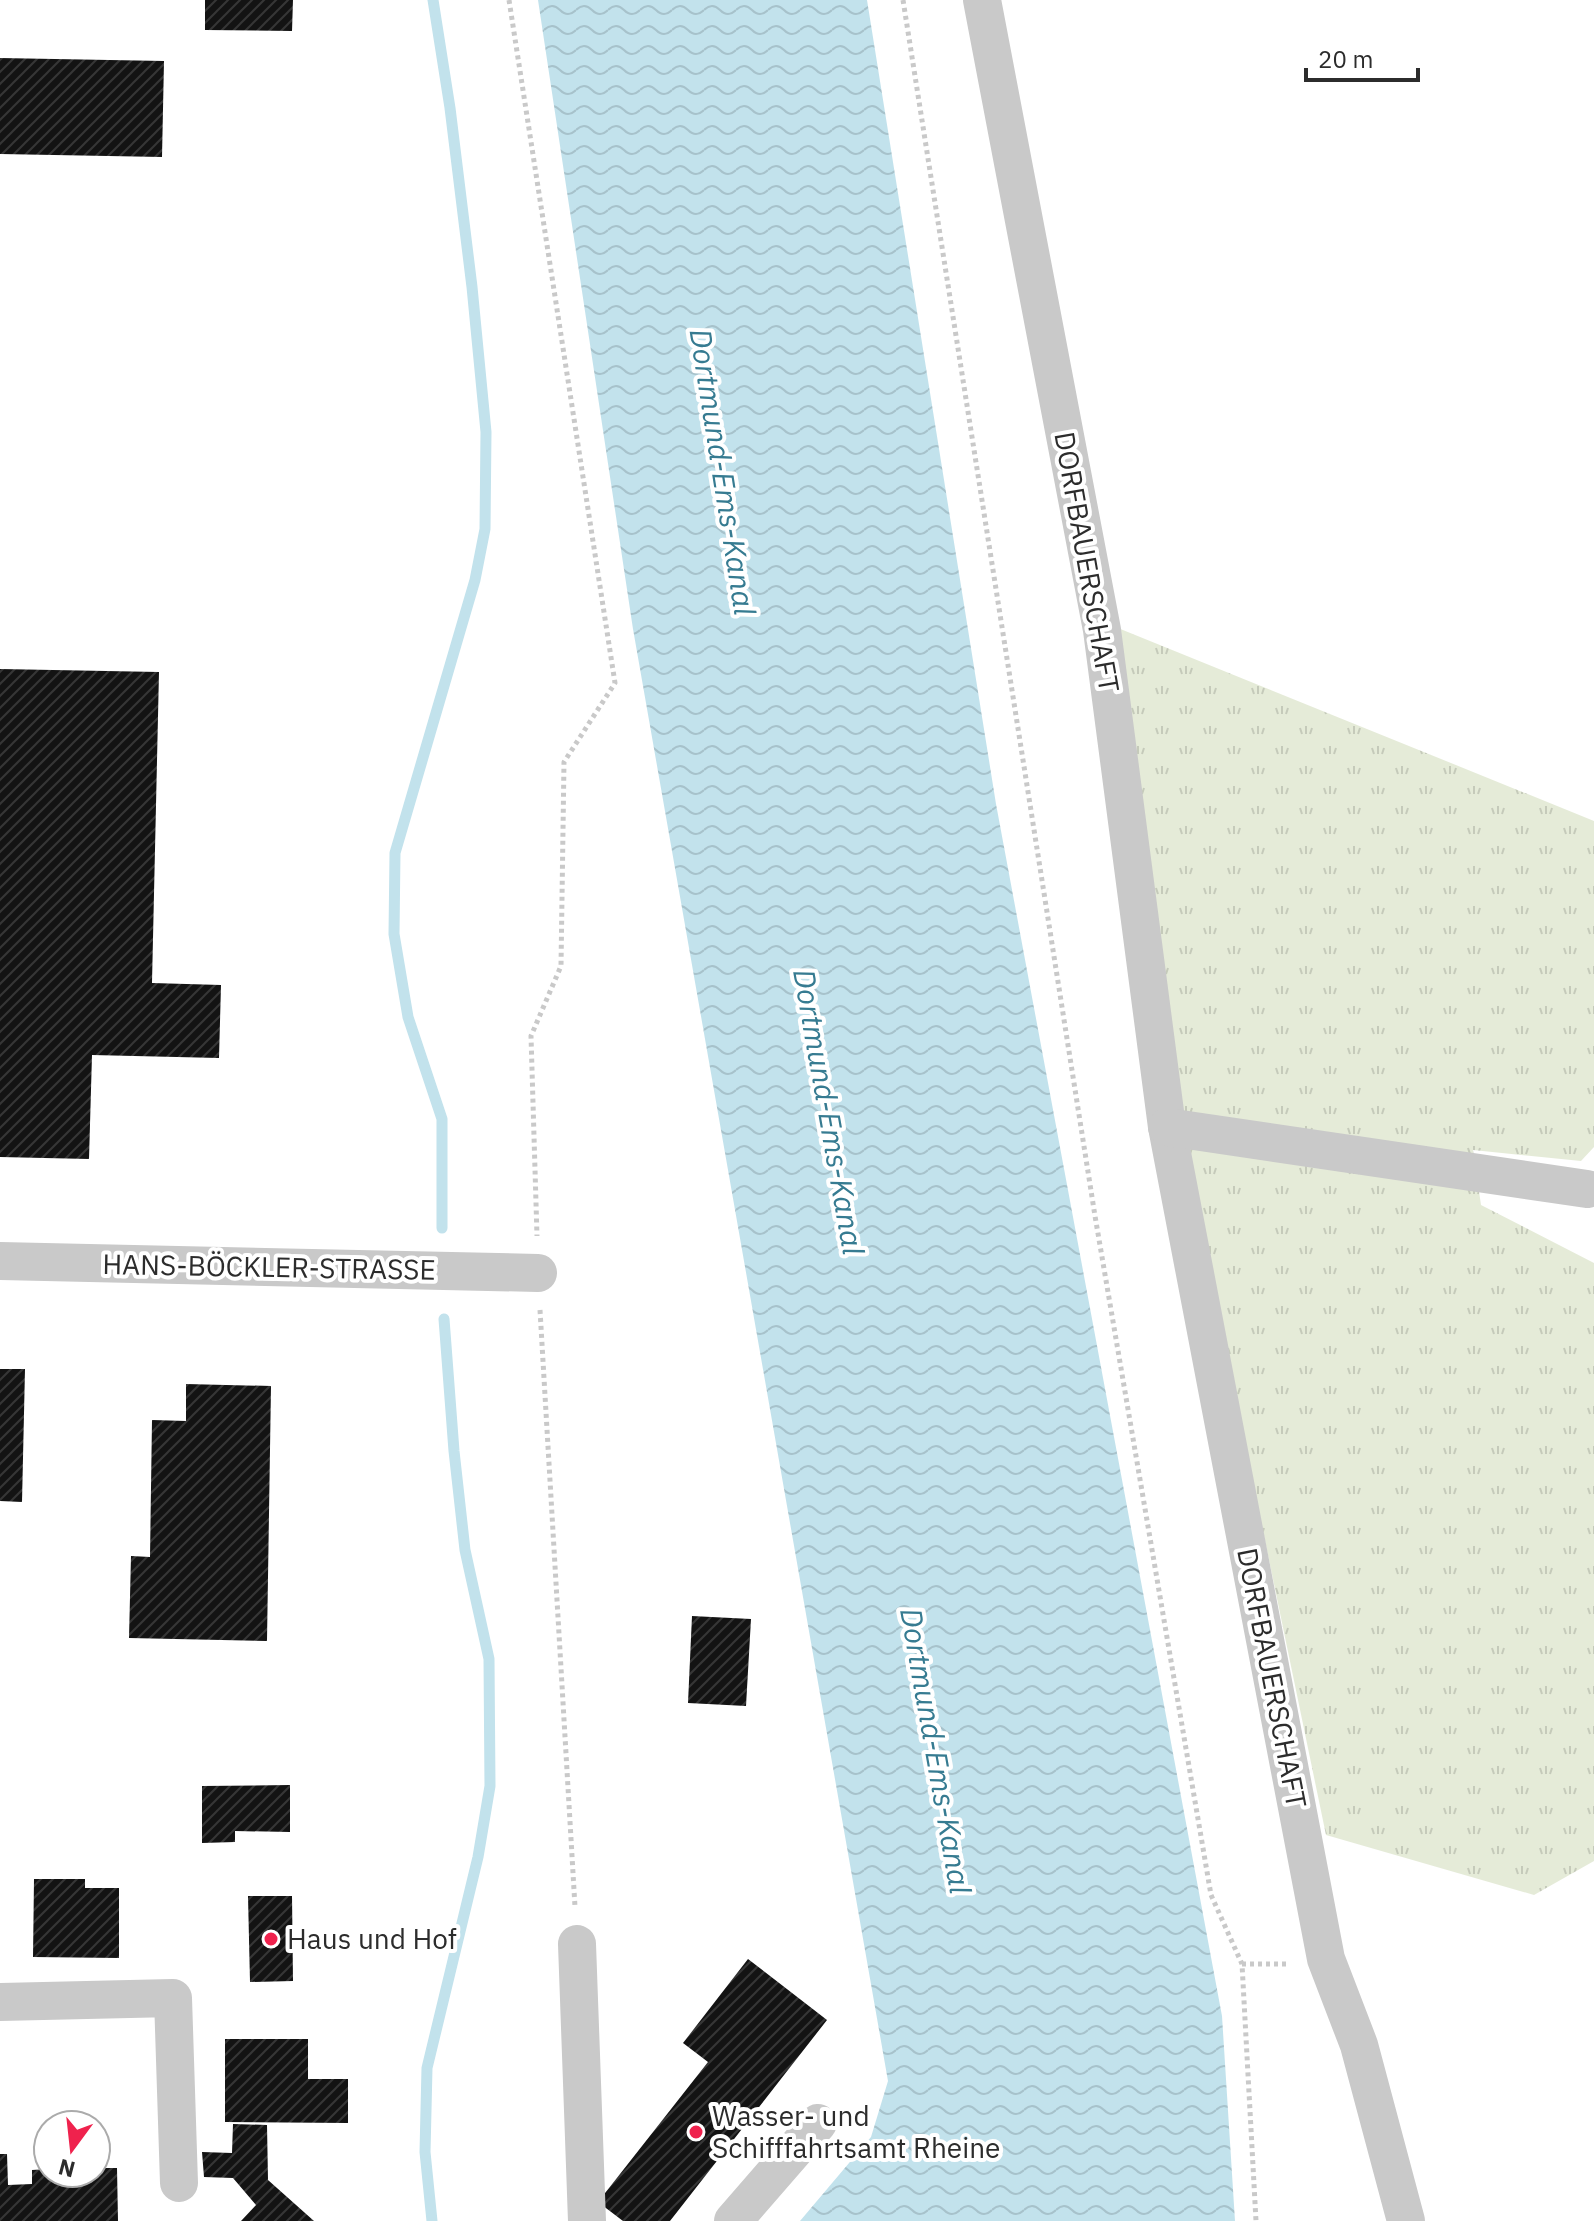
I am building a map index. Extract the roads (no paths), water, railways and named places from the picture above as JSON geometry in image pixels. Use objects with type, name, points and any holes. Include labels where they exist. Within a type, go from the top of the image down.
[{"type":"street","name":"DORFBAUERSCHAFT","points":[[982,0],[1102,630],[1167,1127],[1326,1959],[1359,2045],[1406,2221]]},
{"type":"street","points":[[1167,1127],[1587,1189]]},
{"type":"street","name":"HANS-BÖCKLER-STRASSE","points":[[0,1261],[538,1273]]},
{"type":"street","points":[[577,1944],[587,2221]]},
{"type":"street","points":[[0,2002],[173,1998],[179,2183]]},
{"type":"street","points":[[733,2221],[818,2123]]},
{"type":"water","name":"Dortmund-Ems-Kanal","points":[[538,0],[867,0],[996,804],[1222,2016],[1235,2221],[800,2221],[871,2137],[888,2081],[633,629]]},
{"type":"waterway","points":[[433,0],[472,287],[486,432],[485,529],[475,580],[395,853],[394,934],[408,1017],[442,1119],[442,1228]]},
{"type":"waterway","points":[[432,2221],[425,2152],[427,2068],[478,1857],[490,1786],[489,1659],[465,1550],[444,1319]]},
{"type":"place","name":"Haus und Hof","points":[[271,1939]]},
{"type":"place","name":"Wasser- und Schifffahrtsamt Rheine","points":[[696,2132]]}]
